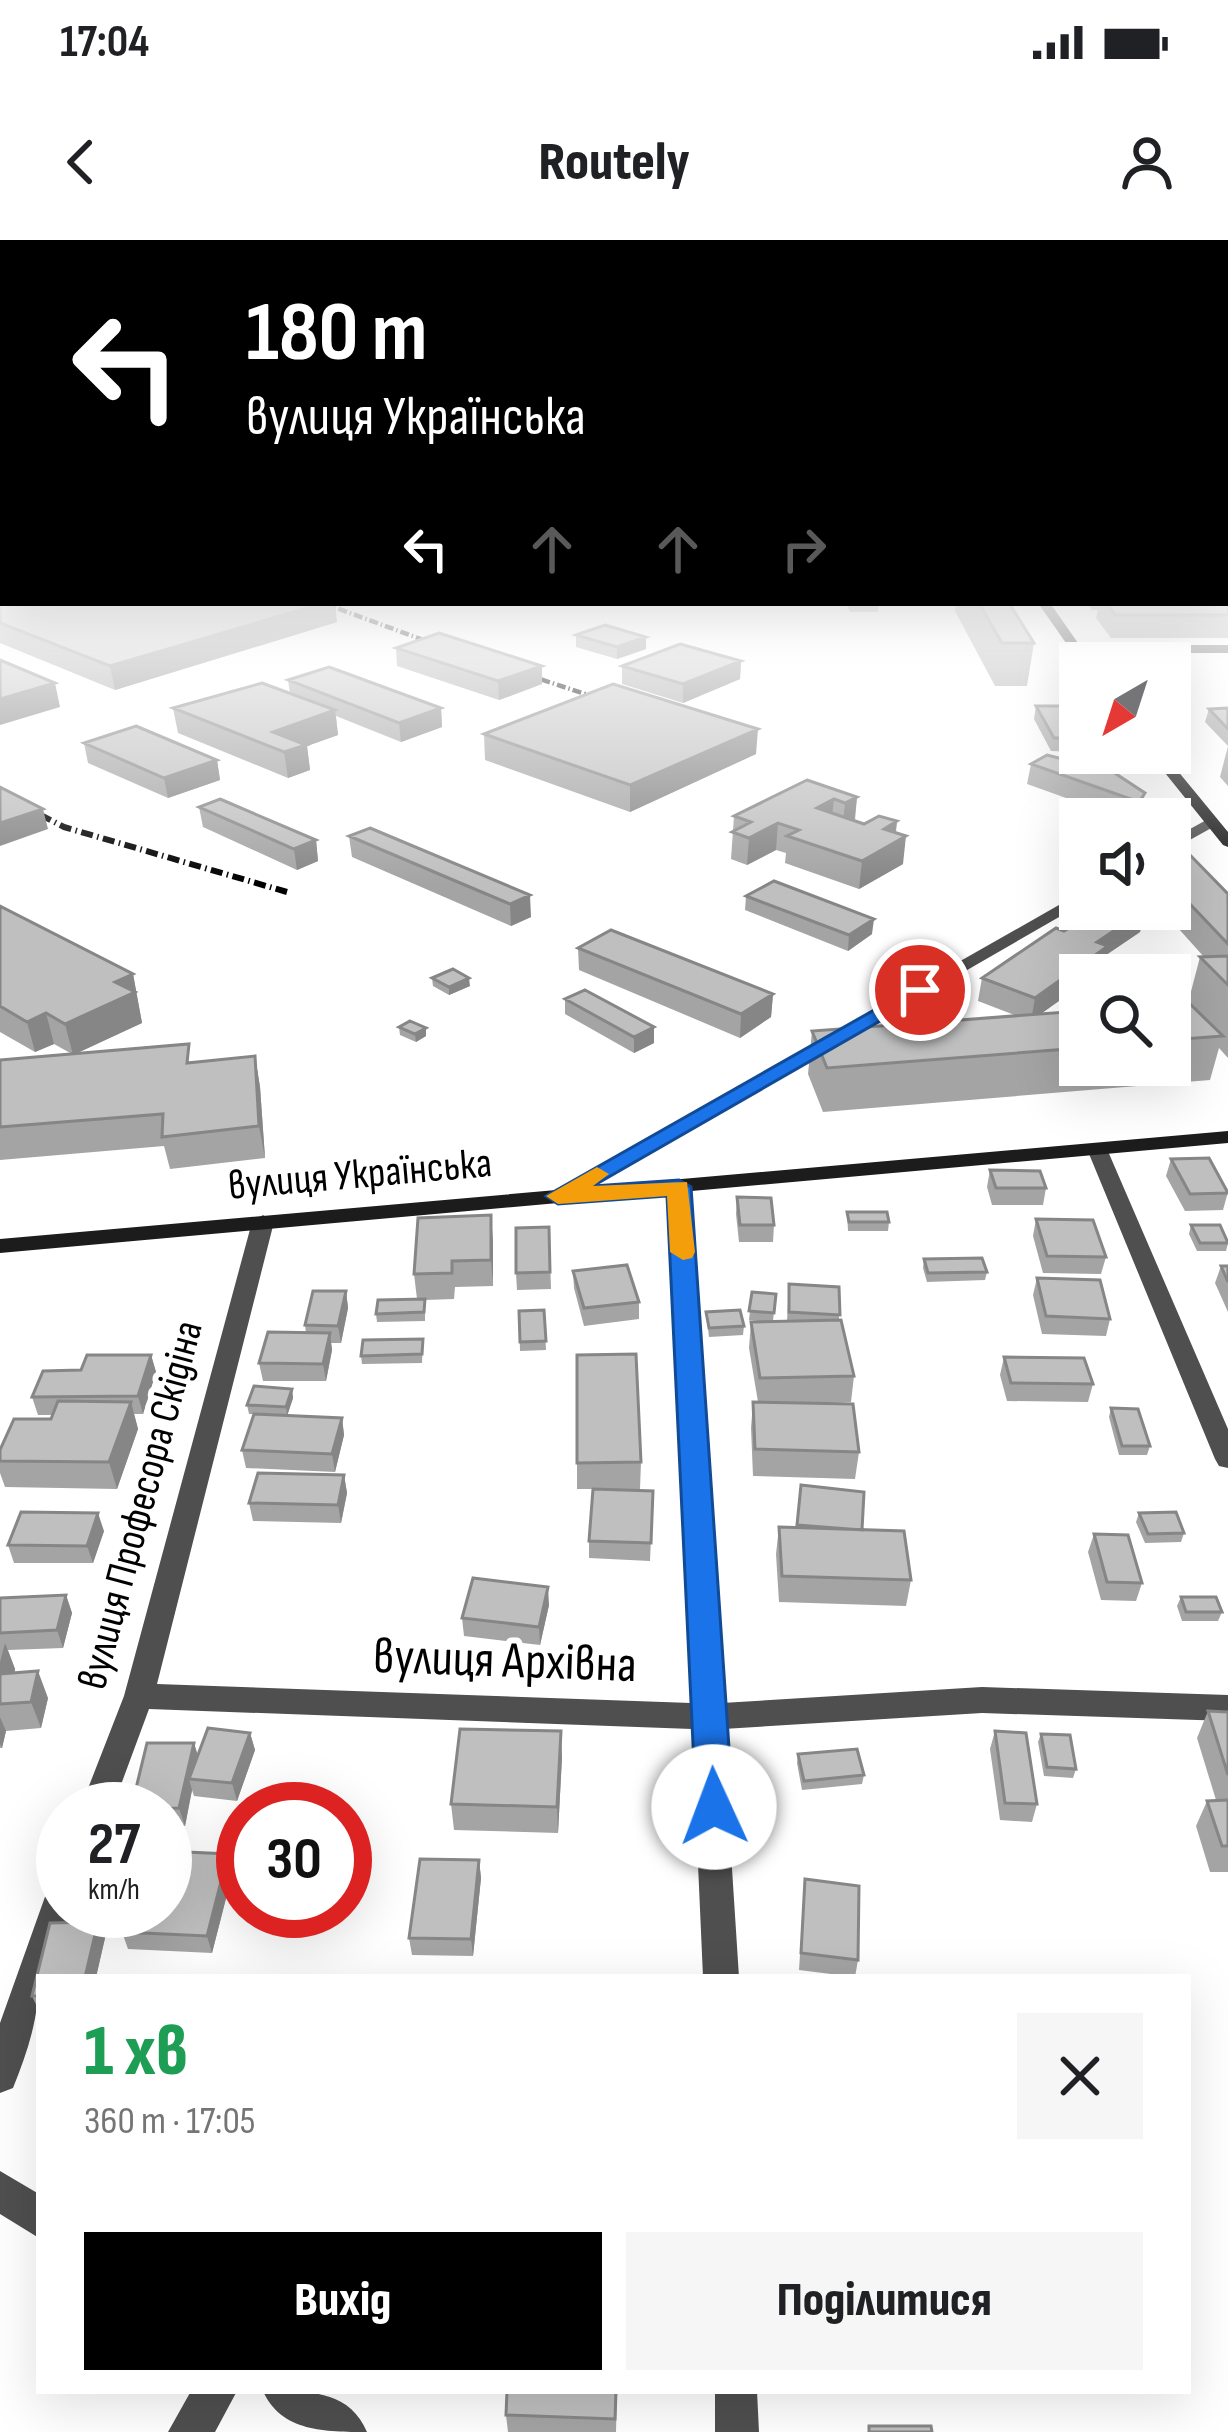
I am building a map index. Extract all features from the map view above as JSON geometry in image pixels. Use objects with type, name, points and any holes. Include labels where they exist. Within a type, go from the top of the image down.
[{"type":"main road","points":[[1172,774],[1228,842]]},
{"type":"main road","name":"вулиця Українська","points":[[0,1246],[1228,1137]]},
{"type":"street","points":[[1191,834],[1210,823]]},
{"type":"street","points":[[558,1196],[1059,910]]},
{"type":"street","points":[[1097,1149],[1228,1459]]},
{"type":"street","points":[[679,1187],[722,1974]]},
{"type":"street","name":"вулиця Професора Скідіна","points":[[106,1782],[139,1696],[262,1222]]},
{"type":"street","name":"вулиця Архівна","points":[[139,1696],[711,1717],[982,1700],[1228,1708]]},
{"type":"street","points":[[0,2075],[46,1938]]},
{"type":"street","points":[[0,2020],[25,1992]]},
{"type":"street","points":[[0,2189],[36,2216]]},
{"type":"street","points":[[190,2432],[214,2394]]},
{"type":"street","points":[[288,2394],[345,2432]]},
{"type":"street","points":[[736,2394],[737,2432]]},
{"type":"building","points":[[0,680],[55,683],[0,699]]},
{"type":"building","points":[[289,680],[365,680],[441,708],[399,723]]},
{"type":"building","points":[[262,683],[335,710],[273,732],[306,745],[284,752],[173,708]]},
{"type":"building","points":[[613,684],[758,729],[630,785],[484,734]]},
{"type":"building","points":[[1036,706],[1059,706],[1059,738],[1054,738]]},
{"type":"building","points":[[1228,708],[1228,729],[1209,709]]},
{"type":"building","points":[[136,726],[217,760],[164,778],[84,743]]},
{"type":"building","points":[[1047,755],[1059,758],[1059,774],[1031,764]]},
{"type":"building","points":[[1059,774],[1116,774],[1145,793],[1142,798],[1128,798]]},
{"type":"building","points":[[807,780],[857,797],[845,803],[834,799],[817,808],[864,824],[879,816],[897,821],[884,829],[906,836],[862,861],[787,836],[799,830],[778,823],[749,838],[732,832],[751,822],[734,816]]},
{"type":"building","points":[[0,787],[43,809],[0,823]]},
{"type":"building","points":[[220,799],[316,840],[294,849],[199,807]]},
{"type":"building","points":[[370,828],[530,895],[510,904],[349,836]]},
{"type":"building","points":[[1191,856],[1228,894],[1228,944],[1191,905]]},
{"type":"building","points":[[774,881],[874,919],[849,935],[746,896]]},
{"type":"building","points":[[0,906],[133,974],[115,982],[135,992],[65,1024],[46,1013],[27,1022],[0,1006]]},
{"type":"building","points":[[1056,928],[1115,930],[1097,942],[1108,946],[1097,954],[1059,954],[1059,981],[1035,998],[982,978]]},
{"type":"building","points":[[611,930],[773,994],[741,1014],[578,948]]},
{"type":"building","points":[[1228,956],[1228,985],[1200,957]]},
{"type":"building","points":[[453,969],[469,978],[449,987],[432,978]]},
{"type":"building","points":[[585,990],[654,1027],[634,1037],[565,999]]},
{"type":"building","points":[[1191,1005],[1223,1036],[1191,1038]]},
{"type":"building","points":[[1059,1013],[1059,1050],[827,1068],[812,1031]]},
{"type":"building","points":[[410,1021],[426,1028],[415,1034],[399,1027]]},
{"type":"building","points":[[189,1044],[187,1063],[255,1056],[259,1126],[162,1137],[163,1114],[0,1127],[0,1060]]},
{"type":"building","points":[[1209,1158],[1228,1193],[1190,1194],[1171,1159]]},
{"type":"building","points":[[990,1170],[1040,1171],[1046,1188],[996,1188]]},
{"type":"building","points":[[737,1197],[771,1198],[774,1225],[740,1225]]},
{"type":"building","points":[[847,1212],[887,1212],[889,1222],[849,1222]]},
{"type":"building","points":[[491,1215],[491,1260],[452,1261],[452,1273],[414,1274],[418,1218]]},
{"type":"building","points":[[1036,1219],[1093,1220],[1106,1257],[1047,1256]]},
{"type":"building","points":[[1191,1225],[1220,1225],[1228,1243],[1200,1243]]},
{"type":"building","points":[[549,1227],[550,1272],[516,1273],[516,1228]]},
{"type":"building","points":[[982,1258],[987,1272],[928,1273],[924,1259]]},
{"type":"building","points":[[627,1265],[639,1302],[584,1308],[573,1271]]},
{"type":"building","points":[[1037,1278],[1100,1280],[1110,1319],[1046,1316]]},
{"type":"building","points":[[789,1284],[839,1287],[840,1315],[789,1312]]},
{"type":"building","points":[[313,1291],[346,1291],[338,1326],[305,1325]]},
{"type":"building","points":[[752,1292],[776,1294],[774,1313],[749,1311]]},
{"type":"building","points":[[425,1299],[424,1312],[376,1314],[378,1300]]},
{"type":"building","points":[[544,1310],[546,1341],[520,1342],[519,1311]]},
{"type":"building","points":[[740,1310],[744,1326],[709,1328],[706,1312]]},
{"type":"building","points":[[841,1320],[854,1376],[760,1378],[751,1322]]},
{"type":"building","points":[[268,1332],[330,1333],[323,1364],[259,1363]]},
{"type":"building","points":[[423,1339],[422,1354],[361,1356],[363,1340]]},
{"type":"building","points":[[636,1354],[641,1462],[577,1463],[577,1355]]},
{"type":"building","points":[[87,1355],[151,1355],[138,1396],[32,1397],[43,1371],[81,1370]]},
{"type":"building","points":[[1004,1357],[1084,1358],[1093,1384],[1011,1383]]},
{"type":"building","points":[[254,1386],[292,1389],[286,1407],[247,1405]]},
{"type":"building","points":[[58,1401],[131,1402],[109,1462],[0,1461],[14,1419],[51,1419]]},
{"type":"building","points":[[753,1402],[853,1404],[859,1452],[755,1449]]},
{"type":"building","points":[[1111,1408],[1138,1409],[1150,1446],[1122,1446]]},
{"type":"building","points":[[254,1414],[342,1418],[332,1454],[242,1450]]},
{"type":"building","points":[[258,1473],[344,1475],[338,1505],[249,1503]]},
{"type":"building","points":[[801,1485],[864,1492],[862,1530],[797,1525]]},
{"type":"building","points":[[593,1489],[653,1491],[651,1543],[589,1541]]},
{"type":"building","points":[[21,1512],[98,1513],[87,1546],[8,1545]]},
{"type":"building","points":[[1176,1512],[1184,1533],[1148,1534],[1139,1513]]},
{"type":"building","points":[[779,1527],[904,1531],[911,1580],[782,1576]]},
{"type":"building","points":[[1094,1534],[1128,1535],[1142,1583],[1107,1582]]},
{"type":"building","points":[[473,1578],[548,1587],[539,1627],[462,1618]]},
{"type":"building","points":[[66,1595],[57,1630],[0,1633],[0,1598]]},
{"type":"building","points":[[1181,1597],[1216,1597],[1222,1612],[1186,1612]]},
{"type":"building","points":[[38,1671],[31,1702],[0,1704],[0,1674]]},
{"type":"building","points":[[1208,1711],[1228,1712],[1228,1775]]},
{"type":"building","points":[[208,1728],[250,1733],[232,1782],[189,1779]]},
{"type":"building","points":[[460,1729],[561,1731],[557,1807],[451,1804]]},
{"type":"building","points":[[995,1731],[1026,1733],[1037,1804],[1005,1803]]},
{"type":"building","points":[[1041,1734],[1070,1735],[1076,1769],[1047,1767]]},
{"type":"building","points":[[147,1743],[194,1743],[185,1782],[138,1782]]},
{"type":"building","points":[[857,1749],[864,1775],[804,1781],[798,1754]]},
{"type":"building","points":[[1228,1800],[1228,1846],[1222,1846],[1207,1801]]},
{"type":"building","points":[[192,1852],[216,1853],[216,1901],[207,1936],[192,1935]]},
{"type":"building","points":[[420,1859],[479,1860],[471,1939],[409,1938]]},
{"type":"building","points":[[805,1879],[859,1886],[858,1960],[801,1953]]},
{"type":"building","points":[[46,1938],[94,1938],[86,1974],[37,1974]]},
{"type":"building","points":[[507,2394],[616,2394],[615,2419],[506,2415]]},
{"type":"building","points":[[869,2426],[931,2426],[932,2432],[869,2432]]},
{"type":"railway","points":[[544,680],[618,705]]},
{"type":"railway","points":[[0,794],[64,827],[287,892]]},
{"type":"slow traffic","points":[[597,1174],[558,1196],[679,1187],[683,1252]]},
{"type":"route","points":[[714,1807],[679,1187],[558,1196],[920,990]]}]
